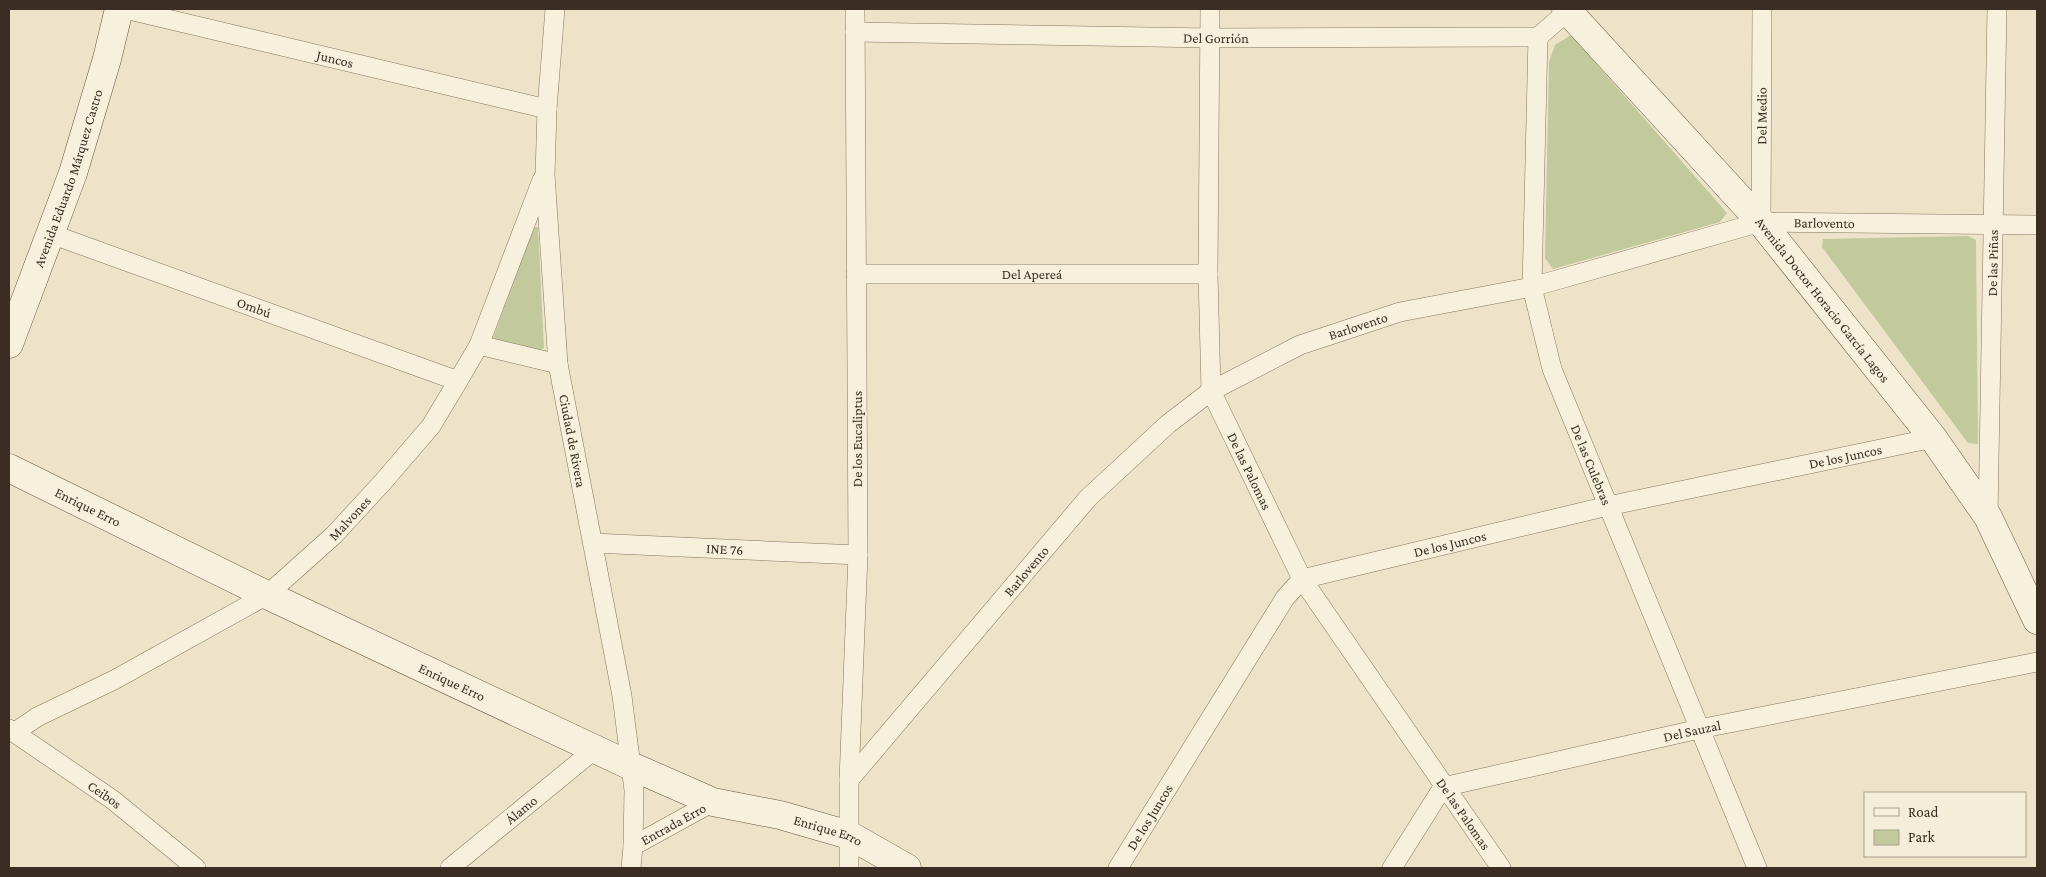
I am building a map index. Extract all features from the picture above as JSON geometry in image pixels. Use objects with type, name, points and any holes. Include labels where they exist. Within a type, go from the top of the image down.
[{"type":"street","name":"Avenida Eduardo Márquez Castro","points":[[9,344],[51,234],[89,119],[119,9]]},
{"type":"street","name":"Juncos","points":[[126,9],[546,109]]},
{"type":"street","name":"Ciudad de Rivera","points":[[555,9],[546,109],[544,175],[558,364],[622,696],[634,790],[633,846],[630,868]]},
{"type":"street","name":"De los Eucaliptus","points":[[848,868],[849,780],[858,555],[855,9]]},
{"type":"street","name":"De las Palomas","points":[[1210,9],[1208,274],[1211,391],[1302,579],[1443,787],[1501,868]]},
{"type":"street","name":"Del Medio","points":[[1761,222],[1762,9]]},
{"type":"street","name":"De las Piñas","points":[[1988,517],[1997,9]]},
{"type":"street","name":"Avenida Doctor Horacio García Lagos","points":[[1567,10],[1761,222],[1933,438],[1988,517],[2037,620]]},
{"type":"street","points":[[1538,37],[1567,10]]},
{"type":"street","name":"Del Gorrión","points":[[855,32],[1210,38],[1538,37]]},
{"type":"street","name":"De las Culebras","points":[[1538,37],[1532,287],[1552,368],[1757,868]]},
{"type":"street","name":"Malvones","points":[[12,731],[114,680],[267,595],[334,535],[431,426],[479,345],[544,175]]},
{"type":"street","name":"Barlovento","points":[[849,780],[1088,498],[1168,424],[1211,391],[1300,345],[1400,312],[1532,287],[1761,222],[2037,225]]},
{"type":"street","name":"Ombú","points":[[51,234],[458,381]]},
{"type":"street","name":"Del Apereá","points":[[856,274],[1208,274]]},
{"type":"street","points":[[479,345],[558,364]]},
{"type":"street","name":"De los Juncos","points":[[1118,868],[1285,598],[1302,579],[1608,506],[1933,438]]},
{"type":"street","name":"Enrique Erro","points":[[9,468],[267,595],[594,750],[713,802],[780,815],[848,834],[907,868]]},
{"type":"street","name":"INE 76","points":[[593,543],[858,555]]},
{"type":"street","name":"Del Sauzal","points":[[1443,787],[1699,729],[2037,662]]},
{"type":"street","name":"Ceibos","points":[[12,731],[113,800],[196,868]]},
{"type":"street","name":"Álamo","points":[[450,868],[594,750]]},
{"type":"street","points":[[1392,868],[1443,787]]},
{"type":"street","name":"Entrada Erro","points":[[633,846],[713,802]]},
{"type":"green space","points":[[1571,35],[1727,213],[1720,222],[1553,269],[1545,258],[1549,62],[1555,45]]},
{"type":"green space","points":[[533,227],[538,227],[544,348],[537,352],[493,338]]},
{"type":"green space","points":[[1968,236],[1976,240],[1978,444],[1968,443],[1822,247],[1823,239]]}]
